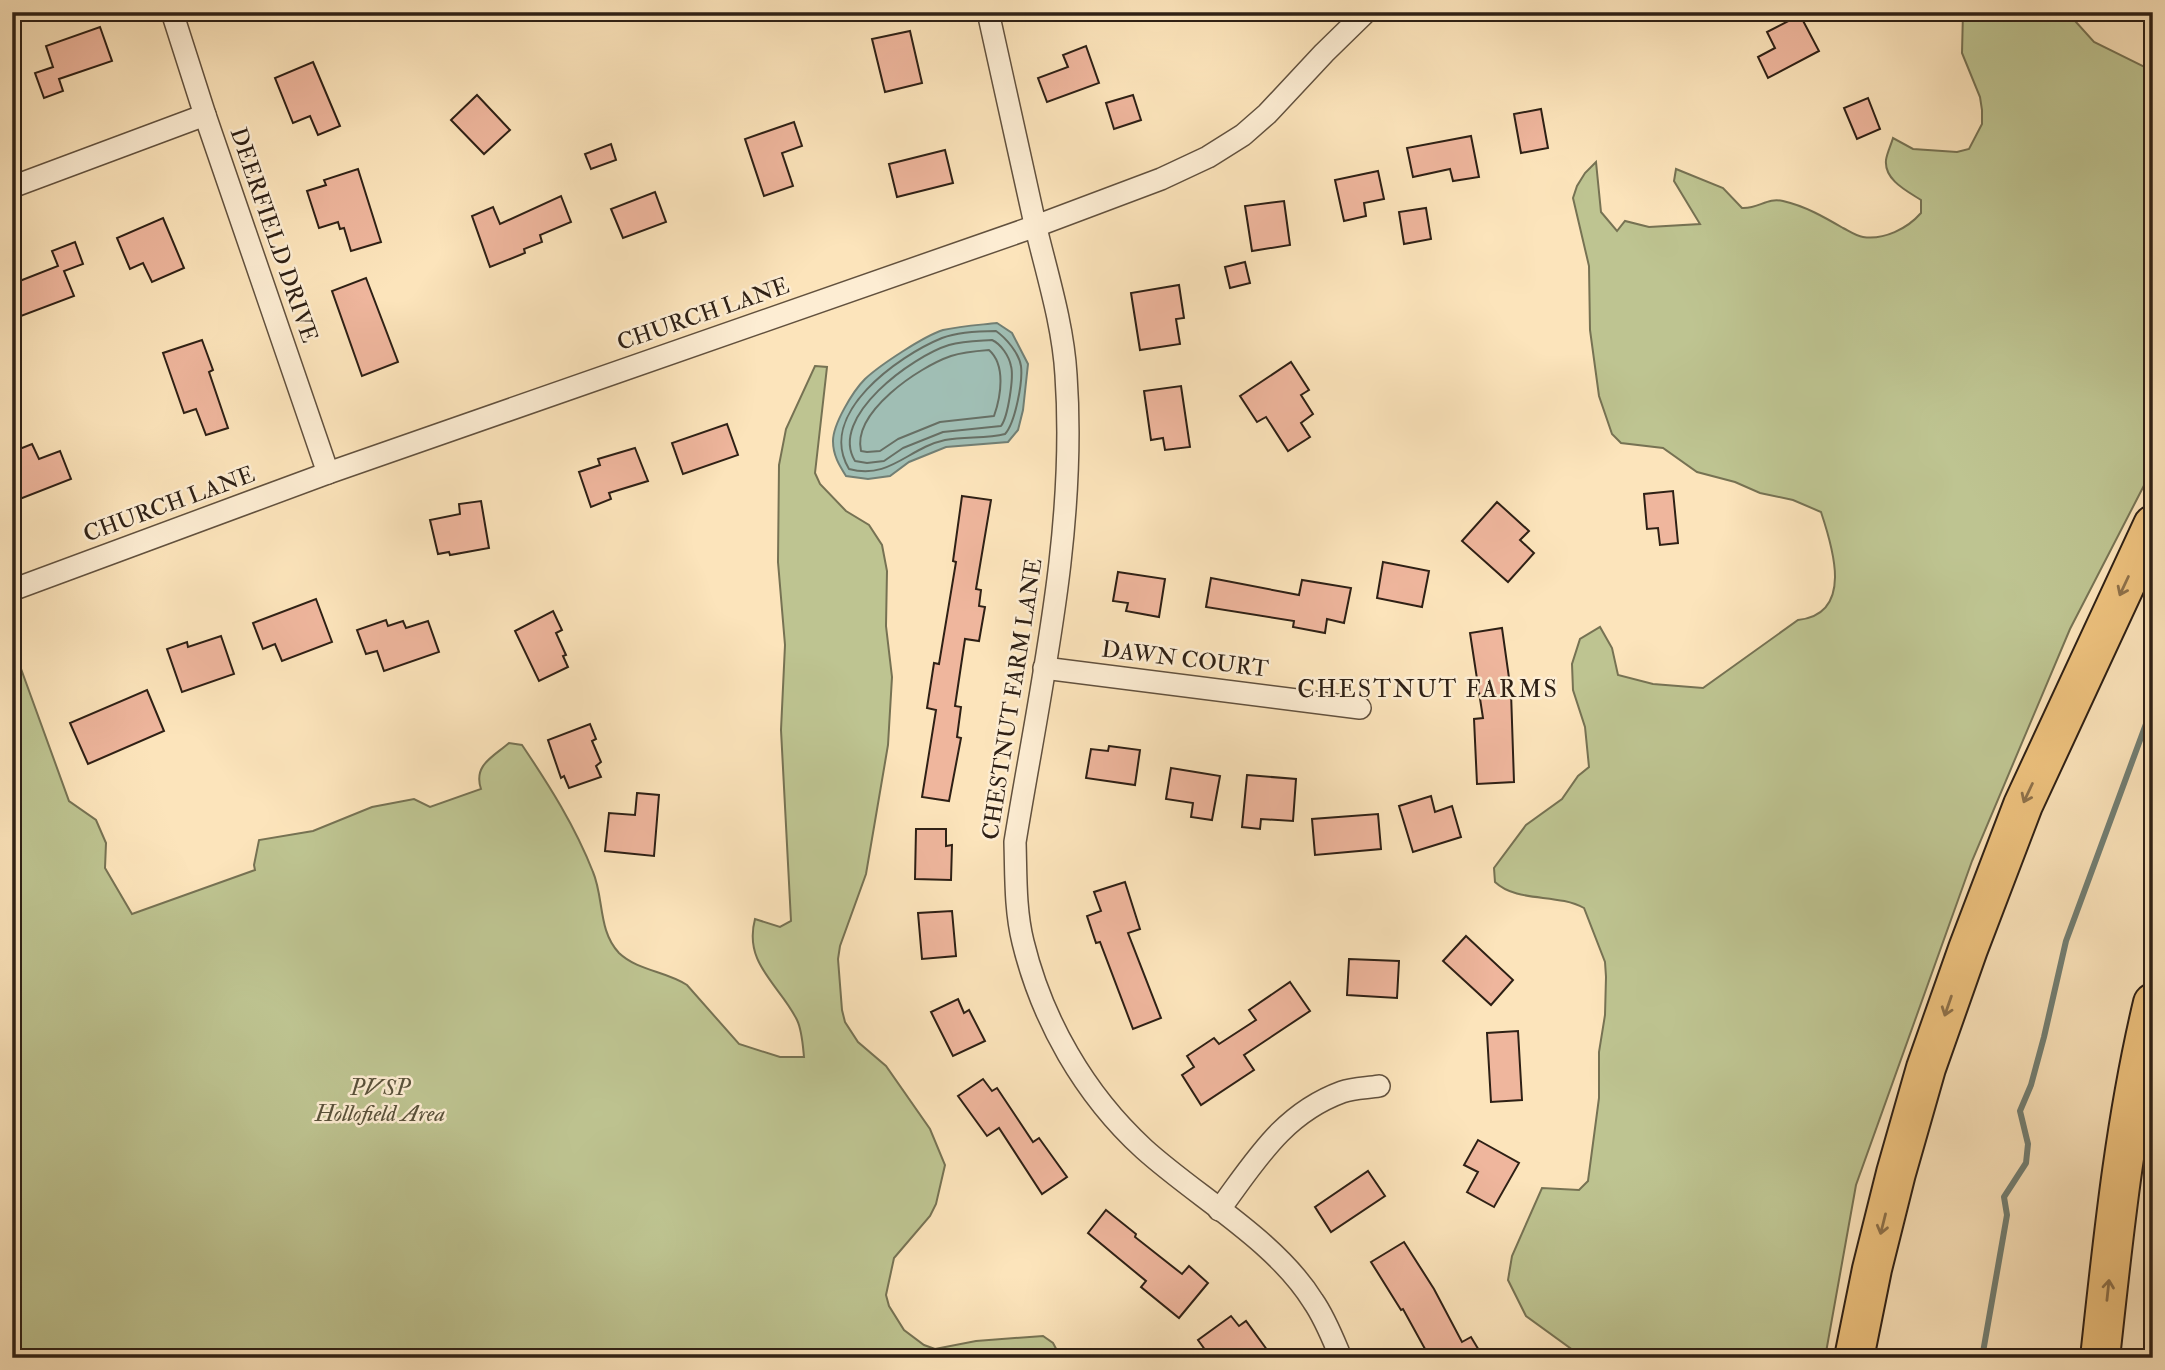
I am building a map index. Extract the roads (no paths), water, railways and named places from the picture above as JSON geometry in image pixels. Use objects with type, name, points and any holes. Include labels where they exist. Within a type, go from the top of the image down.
[{"type":"highway","points":[[1854,1358],[1872,1269],[1896,1173],[1926,1068],[1968,949],[2023,805],[2153,525]]},
{"type":"highway","points":[[2100,1358],[2127,1133],[2153,1003]]},
{"type":"street","name":"DEERFIELD DRIVE","points":[[172,12],[328,473]]},
{"type":"street","name":"CHESTNUT FARM LANE","points":[[988,12],[1055,308],[1066,371],[1069,431],[1068,488],[1062,550],[1015,842],[1016,890],[1022,940],[1037,992],[1057,1035],[1076,1067],[1110,1113],[1144,1149],[1264,1246],[1289,1270],[1313,1300],[1341,1358]]},
{"type":"street","name":"CHURCH LANE","points":[[12,590],[328,473],[1036,226],[1161,179],[1208,157],[1243,135],[1267,114],[1366,12]]},
{"type":"street","points":[[12,187],[205,115]]},
{"type":"street","name":"DAWN COURT","points":[[1044,668],[1360,708]]},
{"type":"street","points":[[1219,1210],[1270,1142],[1292,1119],[1315,1104],[1345,1091],[1379,1086]]},
{"type":"water","points":[[997,323],[1012,333],[1028,364],[1018,430],[1008,442],[946,447],[909,462],[890,476],[868,479],[846,476],[835,455],[834,434],[844,408],[865,379],[902,352],[935,333]]},
{"type":"waterway","points":[[1982,1358],[2007,1215],[2004,1197],[2026,1163],[2028,1144],[2020,1111],[2031,1085],[2044,1037],[2066,941],[2153,705]]},
{"type":"district","name":"CHESTNUT FARMS","points":[[1428,689]]},
{"type":"park label","name":"PVSP Hollofield Area","points":[[380,1100]]}]
